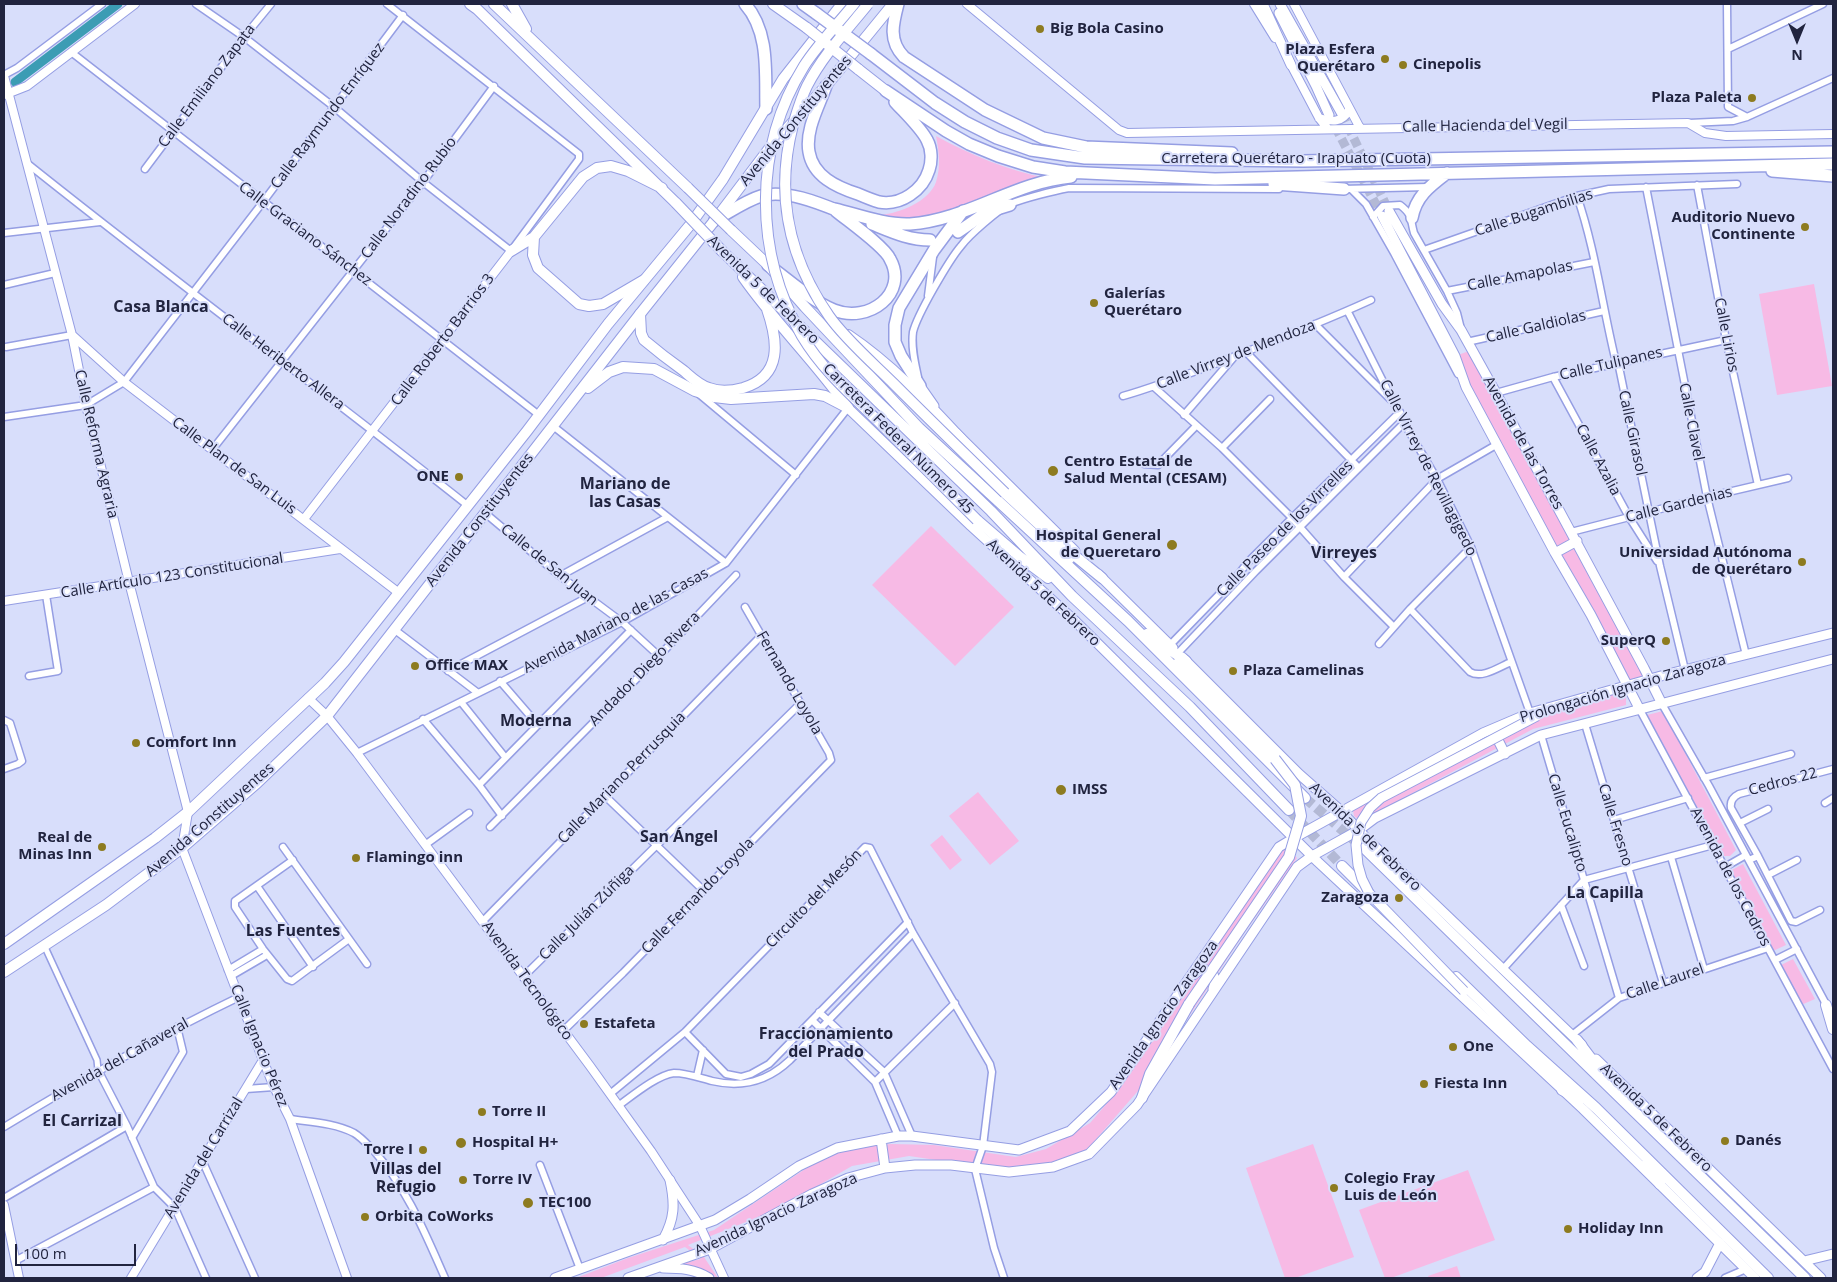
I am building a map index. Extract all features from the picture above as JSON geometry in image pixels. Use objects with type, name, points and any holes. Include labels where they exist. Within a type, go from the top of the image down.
[{"type":"highway","points":[[745,4],[756,19],[764,51],[766,109]]},
{"type":"highway","name":"Carretera Querétaro - Irapuato (Cuota)","points":[[803,4],[935,103],[966,122],[997,138],[1031,150],[1085,158],[1303,161],[1833,152]]},
{"type":"highway","points":[[898,4],[892,32],[896,47],[904,57],[985,110],[1043,138],[1086,147],[1229,152],[1303,161]]},
{"type":"highway","points":[[826,86],[813,120],[809,139],[809,153],[814,166],[824,177],[846,190],[880,202],[901,200],[919,187],[927,175],[931,161],[927,139],[886,92]]},
{"type":"highway","name":"Carretera Querétaro - Irapuato (Cuota)","points":[[886,92],[969,144],[998,156],[1057,171],[1215,179],[1833,164]]},
{"type":"highway","points":[[1731,166],[1792,174],[1833,176]]},
{"type":"highway","points":[[1412,218],[1414,207],[1429,187],[1447,173]]},
{"type":"highway","points":[[715,220],[748,201],[775,194],[787,195],[891,223],[908,224],[944,218],[1042,182],[1099,174]]},
{"type":"highway","points":[[1215,179],[1348,190]]},
{"type":"highway","points":[[958,232],[987,212],[1010,205]]},
{"type":"highway","points":[[835,209],[903,236],[932,245]]},
{"type":"highway","points":[[768,264],[815,300],[835,310],[854,315],[861,314],[880,305],[891,289],[894,277],[893,264],[884,250],[835,209]]},
{"type":"highway","points":[[920,386],[901,356],[895,342],[894,325],[899,308],[932,245],[963,211]]},
{"type":"main road","name":"Avenida 5 de Febrero","points":[[470,4],[662,188],[722,251],[991,511],[1072,596],[1190,707],[1289,810]]},
{"type":"main road","name":"Avenida 5 de Febrero","points":[[494,4],[768,264],[805,307],[919,428],[1128,620],[1305,798]]},
{"type":"main road","points":[[512,4],[532,39]]},
{"type":"main road","points":[[772,4],[807,28],[886,92]]},
{"type":"main road","name":"Avenida Constituyentes","points":[[4,944],[156,838],[188,812],[344,662],[644,280],[690,225],[723,179],[783,79],[842,4]]},
{"type":"main road","name":"Carretera Federal Número 45","points":[[854,4],[805,64],[783,106],[769,157],[766,180],[766,229],[780,288],[802,337],[844,390],[977,520],[1020,557],[1072,596]]},
{"type":"main road","points":[[868,4],[819,64],[806,87],[790,138],[785,167],[785,201],[789,232],[803,271],[829,317],[871,362],[1005,493],[1102,578]]},
{"type":"main road","name":"Avenida Constituyentes","points":[[4,972],[106,905],[182,848],[257,783],[327,716],[771,146],[826,86],[893,4]]},
{"type":"main road","points":[[1263,4],[1291,65]]},
{"type":"main road","points":[[1268,4],[1287,38],[1300,56]]},
{"type":"main road","points":[[1274,4],[1316,86],[1329,116]]},
{"type":"main road","points":[[1280,4],[1346,112]]},
{"type":"main road","points":[[1286,4],[1299,37]]},
{"type":"main road","points":[[511,251],[534,238],[582,177],[596,168],[610,166],[628,171],[662,188]]},
{"type":"main road","name":"Avenida de las Torres","points":[[1382,214],[1461,330],[1577,541],[1649,679]]},
{"type":"main road","name":"Avenida de las Torres","points":[[1382,214],[1455,356],[1466,387],[1496,445],[1591,615],[1627,685]]},
{"type":"main road","points":[[534,238],[533,255],[538,268],[579,304],[589,306],[603,304],[644,280]]},
{"type":"main road","points":[[731,259],[767,309],[848,408]]},
{"type":"main road","points":[[805,307],[864,346],[898,374],[960,439]]},
{"type":"main road","points":[[640,314],[641,333],[644,340],[702,386],[730,391],[744,388],[757,382],[771,366],[776,344],[767,309]]},
{"type":"main road","points":[[576,398],[609,372],[623,367],[654,370],[695,392],[714,397],[731,399],[814,394],[826,396],[848,408]]},
{"type":"main road","name":"Avenida 5 de Febrero","points":[[920,386],[960,439],[1299,774],[1341,811],[1368,840],[1574,1037],[1821,1278]]},
{"type":"main road","name":"Avenida 5 de Febrero","points":[[848,408],[970,526],[1074,620],[1312,856],[1497,1028],[1755,1278]]},
{"type":"main road","points":[[1043,528],[1092,587]]},
{"type":"main road","points":[[1555,553],[1577,541]]},
{"type":"main road","points":[[1128,620],[1186,661]]},
{"type":"main road","points":[[1128,620],[1190,674],[1275,759],[1294,785],[1301,816],[1289,857],[1176,1025],[1150,1074],[1142,1098]]},
{"type":"main road","name":"Prolongación Ignacio Zaragoza","points":[[1341,811],[1492,729],[1549,707],[1649,679],[1833,633]]},
{"type":"main road","name":"Prolongación Ignacio Zaragoza","points":[[1359,830],[1375,818],[1404,802],[1541,735],[1833,659]]},
{"type":"main road","name":"Avenida de los Cedros","points":[[1649,679],[1662,704]]},
{"type":"main road","name":"Avenida de los Cedros","points":[[1627,685],[1640,710]]},
{"type":"main road","points":[[1497,1028],[1464,991],[1369,893],[1358,865],[1356,845],[1361,822],[1370,808],[1381,798],[1533,714]]},
{"type":"main road","points":[[1492,729],[1505,754]]},
{"type":"main road","name":"Avenida Ignacio Zaragoza","points":[[555,1278],[715,1220],[799,1166],[837,1148],[898,1136],[912,1136],[1020,1150],[1070,1131],[1111,1092],[1279,847],[1341,811]]},
{"type":"main road","name":"Avenida Ignacio Zaragoza","points":[[628,1278],[710,1249],[830,1186],[848,1178],[885,1168],[915,1165],[952,1165],[1009,1172],[1046,1168],[1089,1154],[1137,1105],[1297,867],[1312,856],[1359,830]]},
{"type":"main road","name":"Avenida 5 de Febrero","points":[[1364,848],[1805,1278]]},
{"type":"main road","points":[[1342,866],[1526,1046],[1596,1108],[1768,1278]]},
{"type":"main road","points":[[1186,983],[1197,971],[1201,969],[1208,970],[1214,976],[1215,983],[1212,991]]},
{"type":"main road","points":[[1826,1005],[1833,1029]]},
{"type":"main road","points":[[1574,1037],[1617,1094]]},
{"type":"main road","points":[[1562,1090],[1596,1108]]},
{"type":"main road","points":[[881,1139],[885,1168]]},
{"type":"main road","points":[[1664,1140],[1707,1168]]},
{"type":"main road","points":[[1640,1151],[1660,1184]]},
{"type":"main road","points":[[662,1240],[673,1219],[674,1200],[670,1180]]},
{"type":"main road","points":[[1697,1278],[1705,1272],[1720,1243],[1760,1278]]},
{"type":"main road","points":[[1804,1261],[1833,1254]]},
{"type":"main road","points":[[658,1267],[684,1269],[700,1273],[709,1278]]},
{"type":"street","points":[[4,76],[102,4]]},
{"type":"street","points":[[6,95],[27,86],[135,4]]},
{"type":"street","points":[[196,4],[244,37],[334,107],[423,182],[511,251]]},
{"type":"street","name":"Calle Emiliano Zapata","points":[[145,169],[271,4]]},
{"type":"street","points":[[387,4],[494,86]]},
{"type":"street","name":"Calle Hacienda del Vegil","points":[[968,4],[1119,130],[1127,132],[1733,121],[1747,117],[1833,78]]},
{"type":"street","points":[[1254,4],[1291,65],[1319,118],[1328,129]]},
{"type":"street","points":[[1294,4],[1346,112],[1360,128]]},
{"type":"street","points":[[1728,4],[1728,107],[1747,117]]},
{"type":"street","points":[[1728,49],[1823,4]]},
{"type":"street","name":"Calle Raymundo Enríquez","points":[[124,382],[263,202],[403,15]]},
{"type":"street","name":"Calle Graciano Sánchez","points":[[71,52],[539,414]]},
{"type":"street","name":"Calle Reforma Agraria","points":[[4,76],[6,95],[28,164],[72,335],[86,405],[129,582],[188,812]]},
{"type":"street","name":"Calle Roberto Barrios 3","points":[[304,520],[374,431],[579,160],[579,154],[494,86]]},
{"type":"street","name":"Calle Noradino Rubio","points":[[212,450],[284,361],[423,182],[494,86]]},
{"type":"street","points":[[1319,118],[1335,121],[1343,119],[1346,112]]},
{"type":"street","points":[[1688,123],[1705,133],[1726,136],[1833,134]]},
{"type":"street","name":"Calle Heriberto Allera","points":[[28,164],[100,222],[284,361],[467,505]]},
{"type":"street","name":"Calle Bugambilias","points":[[1424,250],[1577,196],[1609,190],[1646,187],[1737,184]]},
{"type":"street","name":"Calle Lirios","points":[[1697,185],[1726,340],[1758,485]]},
{"type":"street","points":[[920,386],[912,342],[914,331],[928,300],[959,247],[970,235],[1010,205],[1069,188],[1348,190],[1429,187]]},
{"type":"street","name":"Calle Clavel","points":[[1646,187],[1706,496],[1746,655]]},
{"type":"street","name":"Avenida de las Torres","points":[[1348,190],[1382,214]]},
{"type":"street","name":"Calle Girasol","points":[[1577,196],[1588,229],[1604,311],[1615,358],[1618,362],[1660,566],[1685,670]]},
{"type":"street","points":[[1382,214],[1383,206],[1400,205],[1412,218],[1413,231],[1457,313],[1461,330]]},
{"type":"street","points":[[4,233],[43,227],[100,222]]},
{"type":"street","points":[[928,300],[932,245]]},
{"type":"street","name":"Calle Amapolas","points":[[1446,291],[1594,262]]},
{"type":"street","points":[[4,284],[55,273]]},
{"type":"street","name":"Calle Virrey de Mendoza","points":[[1123,396],[1154,387],[1246,352],[1348,312],[1371,300]]},
{"type":"street","name":"Calle Galdiolas","points":[[1467,342],[1604,311]]},
{"type":"street","name":"Calle Virrey de Revillagigedo","points":[[1348,312],[1404,422],[1437,479],[1471,548],[1511,662],[1533,714]]},
{"type":"street","points":[[1316,324],[1395,404]]},
{"type":"street","points":[[6,347],[72,335]]},
{"type":"street","name":"Calle Plan de San Luis","points":[[72,335],[124,382],[399,593]]},
{"type":"street","name":"Calle Tulipanes","points":[[1496,393],[1618,362],[1726,340]]},
{"type":"street","points":[[1246,352],[1359,468]]},
{"type":"street","points":[[1184,415],[1234,356]]},
{"type":"street","name":"Calle Azalia","points":[[1553,377],[1629,518],[1660,566]]},
{"type":"street","points":[[4,417],[86,405],[124,382]]},
{"type":"street","points":[[1154,387],[1222,448],[1292,518],[1344,577],[1394,626]]},
{"type":"street","points":[[695,392],[796,475]]},
{"type":"street","points":[[1222,448],[1270,398]]},
{"type":"street","name":"Avenida Mariano de las Casas","points":[[357,754],[500,681],[622,622],[726,563],[848,408]]},
{"type":"street","name":"Calle Paseo de los Virrelles","points":[[1170,645],[1238,575],[1248,562],[1400,412]]},
{"type":"street","name":"Calle Paseo de los Virrelles","points":[[1178,653],[1256,571],[1404,422]]},
{"type":"street","points":[[553,426],[666,518],[726,563]]},
{"type":"street","points":[[1144,464],[1158,465],[1196,426]]},
{"type":"street","points":[[1344,577],[1437,479],[1496,445]]},
{"type":"street","name":"Calle Gardenias","points":[[1572,532],[1706,496],[1788,478]]},
{"type":"street","name":"Calle de San Juan","points":[[485,513],[560,576],[622,622],[659,656]]},
{"type":"street","points":[[560,576],[666,518]]},
{"type":"street","points":[[1379,644],[1410,609],[1471,548]]},
{"type":"street","name":"Calle Artículo 123 Constitucional","points":[[4,601],[340,549]]},
{"type":"street","name":"Andador Diego Rivera","points":[[490,827],[736,575]]},
{"type":"street","points":[[29,676],[58,671],[46,595]]},
{"type":"street","points":[[448,671],[588,596]]},
{"type":"street","name":"Fernando Loyola","points":[[745,607],[801,703],[831,760]]},
{"type":"street","points":[[1410,609],[1475,675],[1481,675],[1511,662]]},
{"type":"street","points":[[395,630],[478,693]]},
{"type":"street","points":[[479,785],[631,630]]},
{"type":"street","name":"Calle Mariano Perrusquia","points":[[483,921],[604,795],[762,636]]},
{"type":"street","points":[[500,681],[538,724]]},
{"type":"street","name":"Avenida Tecnológico","points":[[308,698],[327,716],[357,754],[610,1094],[700,1226],[724,1278]]},
{"type":"street","points":[[462,702],[505,757]]},
{"type":"street","name":"Calle Julián Zúñiga","points":[[523,977],[801,703]]},
{"type":"street","name":"Avenida de los Cedros","points":[[1662,704],[1748,858],[1833,1018]]},
{"type":"street","name":"Avenida de los Cedros","points":[[1640,710],[1833,1069]]},
{"type":"street","points":[[424,719],[479,785],[502,816]]},
{"type":"street","points":[[4,720],[10,723],[22,761],[4,769]]},
{"type":"street","name":"Calle Fresno","points":[[1585,724],[1663,983]]},
{"type":"street","name":"Calle Eucalipto","points":[[1541,735],[1619,998]]},
{"type":"street","points":[[1704,778],[1791,754]]},
{"type":"street","name":"Calle Fernando Loyola","points":[[563,1031],[623,973],[831,760]]},
{"type":"street","name":"Cedros 22","points":[[1820,910],[1796,922],[1791,921],[1731,804],[1736,795],[1833,769]]},
{"type":"street","points":[[604,795],[702,890]]},
{"type":"street","points":[[1614,820],[1688,798]]},
{"type":"street","name":"Cedros 22","points":[[1824,803],[1833,798]]},
{"type":"street","name":"Cedros 22","points":[[1740,824],[1768,809]]},
{"type":"street","points":[[182,848],[188,812]]},
{"type":"street","points":[[426,845],[469,813]]},
{"type":"street","points":[[1503,969],[1584,880],[1713,845]]},
{"type":"street","points":[[283,846],[367,964]]},
{"type":"street","name":"Circuito del Mesón","points":[[610,1094],[685,1032],[865,847],[870,848],[913,933],[990,1064],[992,1072],[983,1146],[975,1169]]},
{"type":"street","name":"Calle Ignacio Pérez","points":[[182,848],[263,1060],[290,1119],[347,1278]]},
{"type":"street","points":[[1671,856],[1704,969]]},
{"type":"street","points":[[1725,867],[1758,856]]},
{"type":"street","points":[[293,860],[257,886],[236,898],[234,904],[265,952],[289,981],[296,980],[349,939]]},
{"type":"street","points":[[1768,875],[1797,860]]},
{"type":"street","points":[[257,886],[313,967]]},
{"type":"street","points":[[1561,905],[1584,966]]},
{"type":"street","points":[[685,1032],[726,1074],[741,1077],[751,1074],[769,1064],[908,922]]},
{"type":"street","points":[[618,1106],[662,1076],[674,1073],[697,1076],[713,1081],[749,1084],[766,1077],[784,1065],[913,933]]},
{"type":"street","points":[[44,945],[97,1060],[98,1070],[127,1126],[154,1187],[175,1208],[206,1278]]},
{"type":"street","name":"Calle Laurel","points":[[1574,1037],[1619,998],[1768,948]]},
{"type":"street","points":[[1775,960],[1796,950]]},
{"type":"street","points":[[229,973],[265,952]]},
{"type":"street","name":"Avenida del Cañaveral","points":[[4,1127],[98,1070],[177,1026],[239,997]]},
{"type":"street","points":[[875,1082],[955,1004]]},
{"type":"street","points":[[819,1012],[884,1072],[912,1136]]},
{"type":"street","points":[[812,1020],[875,1082],[898,1136]]},
{"type":"street","points":[[132,1138],[183,1052],[177,1026]]},
{"type":"street","points":[[697,1076],[702,1050]]},
{"type":"street","name":"Avenida del Carrizal","points":[[135,1276],[159,1231],[175,1208],[263,1060]]},
{"type":"street","name":"Avenida del Carrizal","points":[[246,1089],[274,1087]]},
{"type":"street","points":[[290,1119],[354,1133],[365,1142],[386,1165],[419,1219],[445,1278]]},
{"type":"street","points":[[4,1198],[127,1126]]},
{"type":"street","points":[[202,1160],[255,1278]]},
{"type":"street","points":[[540,1165],[580,1269]]},
{"type":"street","points":[[975,1169],[994,1248],[1004,1278]]},
{"type":"street","points":[[15,1261],[154,1187]]},
{"type":"street","points":[[4,1205],[6,1229],[18,1278]]},
{"type":"street","points":[[1725,1278],[1746,1269]]},
{"type":"shaded area","points":[[936,136],[990,161],[1017,171],[1046,178],[923,218],[907,219],[881,215],[896,212],[913,205],[932,189],[938,176],[939,165]]},
{"type":"shaded area","points":[[1814,284],[1832,386],[1777,395],[1759,294]]},
{"type":"shaded area","points":[[1472,350],[1649,679],[1627,685],[1555,553],[1455,356]]},
{"type":"shaded area","points":[[931,526],[1014,607],[955,666],[872,585]]},
{"type":"shaded area","points":[[1621,692],[1626,695],[1626,705],[1533,729],[1360,821],[1354,816],[1353,810],[1530,715]]},
{"type":"shaded area","points":[[1663,711],[1736,850],[1730,856],[1724,856],[1647,715]]},
{"type":"shaded area","points":[[978,792],[1019,841],[990,865],[949,816]]},
{"type":"shaded area","points":[[942,835],[962,860],[950,870],[930,845]]},
{"type":"shaded area","points":[[1286,846],[1297,858],[1245,932],[1144,1084],[1084,1153],[1046,1168],[1011,1171],[909,1156],[852,1166],[776,1210],[688,1245],[704,1257],[718,1278],[701,1269],[679,1264],[701,1259],[685,1247],[601,1278],[576,1278],[628,1258],[714,1230],[826,1155],[853,1148],[891,1144],[934,1145],[1016,1157],[1046,1149],[1090,1123],[1121,1087],[1237,917],[1263,875]]},
{"type":"shaded area","points":[[1743,864],[1786,945],[1773,951],[1730,871]]},
{"type":"shaded area","points":[[1793,959],[1815,999],[1801,1005],[1781,965]]},
{"type":"shaded area","points":[[1313,1144],[1354,1257],[1295,1278],[1285,1278],[1246,1168]]},
{"type":"shaded area","points":[[1468,1170],[1495,1240],[1391,1278],[1385,1278],[1359,1210]]},
{"type":"shaded area","points":[[1457,1266],[1461,1278],[1429,1278],[1428,1276]]},
{"type":"waterway","points":[[15,82],[118,4]]},
{"type":"tunnel","points":[[1342,114],[1389,211]]},
{"type":"tunnel","points":[[1329,115],[1382,216]]},
{"type":"tunnel","points":[[1305,798],[1355,841]]},
{"type":"tunnel","points":[[1289,810],[1342,866]]},
{"type":"place","name":"Big Bola Casino","points":[[1040,29]]},
{"type":"place","name":"Plaza Esfera Querétaro","points":[[1385,59]]},
{"type":"place","name":"Cinepolis","points":[[1403,65]]},
{"type":"place","name":"Plaza Paleta","points":[[1752,98]]},
{"type":"place","name":"Auditorio Nuevo Continente","points":[[1805,227]]},
{"type":"place","name":"Galerías Querétaro","points":[[1094,303]]},
{"type":"place","name":"Centro Estatal de Salud Mental (CESAM)","points":[[1053,471]]},
{"type":"place","name":"ONE","points":[[459,477]]},
{"type":"place","name":"Hospital General de Queretaro","points":[[1172,545]]},
{"type":"place","name":"Universidad Autónoma de Querétaro","points":[[1802,562]]},
{"type":"place","name":"SuperQ","points":[[1666,641]]},
{"type":"place","name":"Office MAX","points":[[415,666]]},
{"type":"place","name":"Plaza Camelinas","points":[[1233,671]]},
{"type":"place","name":"Comfort Inn","points":[[136,743]]},
{"type":"place","name":"IMSS","points":[[1061,790]]},
{"type":"place","name":"Real de Minas Inn","points":[[102,847]]},
{"type":"place","name":"Flamingo inn","points":[[356,858]]},
{"type":"place","name":"Zaragoza","points":[[1399,898]]},
{"type":"place","name":"Estafeta","points":[[584,1024]]},
{"type":"place","name":"One","points":[[1453,1047]]},
{"type":"place","name":"Fiesta Inn","points":[[1424,1084]]},
{"type":"place","name":"Torre II","points":[[482,1112]]},
{"type":"place","name":"Danés","points":[[1725,1141]]},
{"type":"place","name":"Hospital H+","points":[[461,1143]]},
{"type":"place","name":"Torre I","points":[[423,1150]]},
{"type":"place","name":"Torre IV","points":[[463,1180]]},
{"type":"place","name":"Colegio Fray Luis de León","points":[[1334,1188]]},
{"type":"place","name":"TEC100","points":[[528,1203]]},
{"type":"place","name":"Orbita CoWorks","points":[[365,1217]]},
{"type":"place","name":"Holiday Inn","points":[[1568,1229]]},
{"type":"district","name":"Casa Blanca","points":[[161,307]]},
{"type":"district","name":"Mariano de las Casas","points":[[625,493]]},
{"type":"district","name":"Virreyes","points":[[1344,553]]},
{"type":"district","name":"Moderna","points":[[536,721]]},
{"type":"district","name":"San Ángel","points":[[679,837]]},
{"type":"district","name":"La Capilla","points":[[1605,893]]},
{"type":"district","name":"Las Fuentes","points":[[293,931]]},
{"type":"district","name":"Fraccionamiento del Prado","points":[[826,1043]]},
{"type":"district","name":"El Carrizal","points":[[82,1121]]},
{"type":"district","name":"Villas del Refugio","points":[[406,1178]]}]
